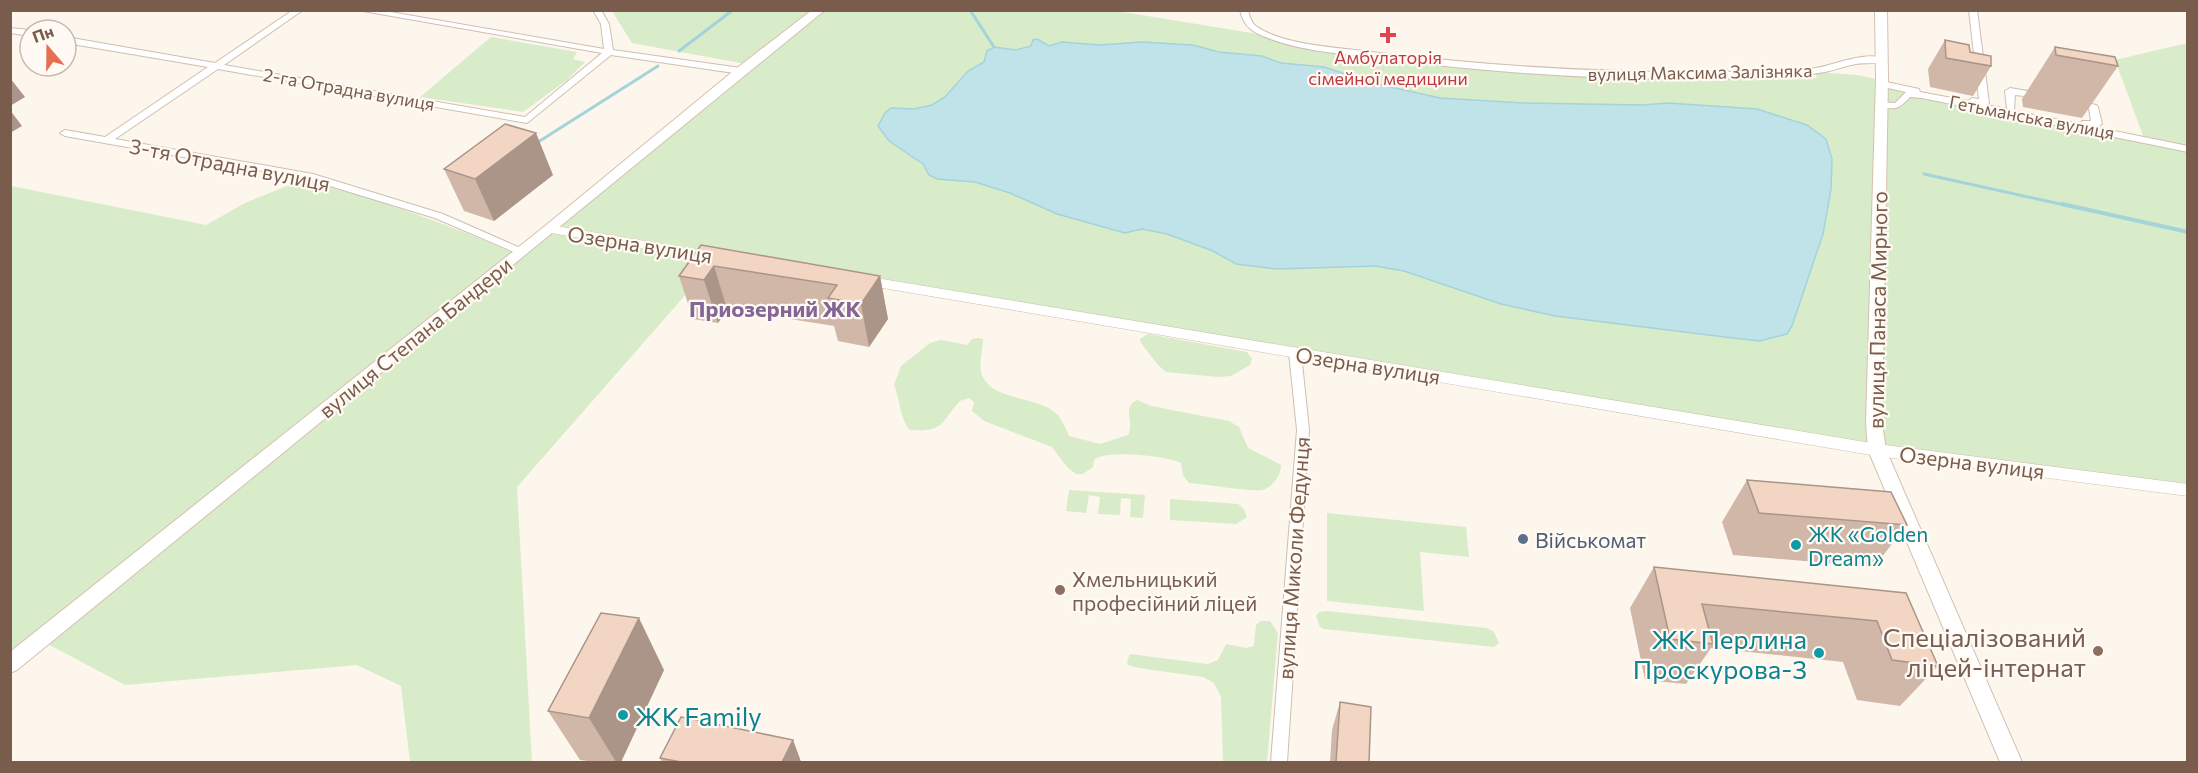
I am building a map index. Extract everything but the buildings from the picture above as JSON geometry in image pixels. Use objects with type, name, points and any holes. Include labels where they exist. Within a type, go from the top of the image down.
[{"type":"main road","name":"вулиця Степана Бандери","points":[[10,664],[550,229],[741,71],[820,10]]},
{"type":"main road","name":"вулиця Панаса Мирного","points":[[1881,10],[1882,84],[1874,423],[1877,450],[2011,762]]},
{"type":"street","points":[[107,140],[299,10]]},
{"type":"street","points":[[362,10],[609,52],[741,71]]},
{"type":"street","points":[[597,10],[605,24],[609,52]]},
{"type":"street","name":"вулиця Максима Залізняка","points":[[1244,10],[1246,20],[1254,29],[1282,39],[1352,52],[1500,69],[1600,76],[1710,75],[1810,70],[1867,58],[1882,60]]},
{"type":"street","points":[[1973,10],[1984,103]]},
{"type":"street","name":"2-га Отрадна вулиця","points":[[78,42],[527,120],[609,52]]},
{"type":"street","points":[[1882,84],[2050,118],[2097,124],[2092,106],[2061,100]]},
{"type":"street","points":[[2011,109],[2010,91],[2050,98]]},
{"type":"street","name":"Гетьманська вулиця","points":[[1881,104],[1897,106],[1908,94],[1922,95],[2187,149]]},
{"type":"street","name":"3-тя Отрадна вулиця","points":[[65,133],[309,176],[439,216],[521,252]]},
{"type":"street","name":"Озерна вулиця","points":[[550,229],[728,259]]},
{"type":"street","name":"Озерна вулиця","points":[[855,280],[1877,450],[2187,490]]},
{"type":"street","name":"вулиця Миколи Федунця","points":[[1279,762],[1303,430],[1295,353]]},
{"type":"green space","points":[[612,11],[815,11],[746,64],[632,43]]},
{"type":"green space","points":[[824,11],[1117,11],[1258,34],[1295,45],[1459,68],[1601,78],[1817,78],[1815,72],[1857,75],[1876,79],[1867,422],[1870,444],[558,227]]},
{"type":"green space","points":[[491,37],[577,52],[573,59],[585,62],[567,80],[523,112],[420,97]]},
{"type":"green space","points":[[2187,43],[2187,485],[1883,446],[1881,425],[1887,88],[2145,141],[2115,60]]},
{"type":"green space","points":[[302,180],[410,212],[514,253],[11,657],[11,186],[206,225],[245,203]]},
{"type":"green space","points":[[551,233],[716,260],[517,487],[532,762],[410,762],[401,686],[357,665],[125,685],[42,641]]},
{"type":"green space","points":[[1148,334],[1247,352],[1252,359],[1250,365],[1231,376],[1166,372],[1141,343],[1140,339]]},
{"type":"green space","points":[[972,339],[983,339],[981,372],[986,382],[1004,394],[1049,408],[1058,415],[1069,436],[1100,444],[1128,435],[1130,407],[1137,400],[1151,406],[1229,421],[1239,427],[1248,448],[1281,465],[1278,477],[1270,486],[1262,490],[1189,483],[1183,475],[1181,463],[1150,456],[1123,454],[1101,457],[1094,460],[1093,467],[1083,474],[1076,474],[1067,467],[1052,447],[984,421],[972,411],[974,402],[969,398],[960,401],[945,420],[936,427],[910,430],[904,420],[894,385],[901,366],[930,343],[941,340],[967,345]]},
{"type":"green space","points":[[1069,490],[1145,495],[1143,518],[1130,517],[1131,499],[1121,498],[1120,515],[1098,514],[1100,497],[1089,495],[1086,513],[1066,511]]},
{"type":"green space","points":[[1170,499],[1238,504],[1244,509],[1247,517],[1236,524],[1170,520]]},
{"type":"green space","points":[[1327,513],[1466,527],[1469,557],[1420,552],[1424,611],[1327,601]]},
{"type":"green space","points":[[1319,612],[1487,628],[1494,632],[1499,643],[1494,647],[1324,629],[1320,627],[1316,616]]},
{"type":"green space","points":[[1261,621],[1270,621],[1278,633],[1267,762],[1223,762],[1221,697],[1214,683],[1203,677],[1139,668],[1128,665],[1127,661],[1130,654],[1208,664],[1218,660],[1226,644],[1246,648],[1254,646],[1256,625]]},
{"type":"water","points":[[1037,39],[1049,46],[1062,42],[1100,45],[1142,42],[1193,45],[1219,52],[1262,56],[1281,63],[1324,67],[1373,83],[1440,98],[1523,103],[1643,105],[1668,103],[1757,109],[1807,125],[1826,139],[1832,159],[1831,189],[1823,234],[1792,326],[1787,334],[1760,341],[1741,339],[1555,316],[1501,304],[1404,271],[1375,266],[1277,269],[1236,264],[1213,251],[1167,234],[1142,229],[1125,233],[1057,214],[1010,193],[975,182],[937,179],[929,175],[923,164],[889,141],[878,126],[885,113],[891,108],[914,109],[932,105],[945,97],[968,71],[984,62],[987,51],[994,47],[1016,50],[1031,46],[1033,40]]},
{"type":"waterway","points":[[679,51],[733,10]]},
{"type":"waterway","points":[[970,10],[994,47]]},
{"type":"waterway","points":[[535,144],[658,66]]},
{"type":"waterway","points":[[1924,174],[2069,206]]},
{"type":"waterway","points":[[2062,204],[2188,232]]},
{"type":"place","name":"Амбулаторія сімейної медицини","points":[[1388,35]]},
{"type":"place","name":"Військомат","points":[[1523,539]]},
{"type":"place","name":"ЖК «Golden Dream»","points":[[1796,545]]},
{"type":"place","name":"Хмельницький професійний ліцей","points":[[1060,590]]},
{"type":"place","name":"Спеціалізований ліцей-інтернат","points":[[2098,651]]},
{"type":"place","name":"ЖК Перлина Проскурова-3","points":[[1819,653]]},
{"type":"place","name":"ЖК Family","points":[[623,715]]},
{"type":"district","name":"Приозерний ЖК","points":[[775,308]]}]
